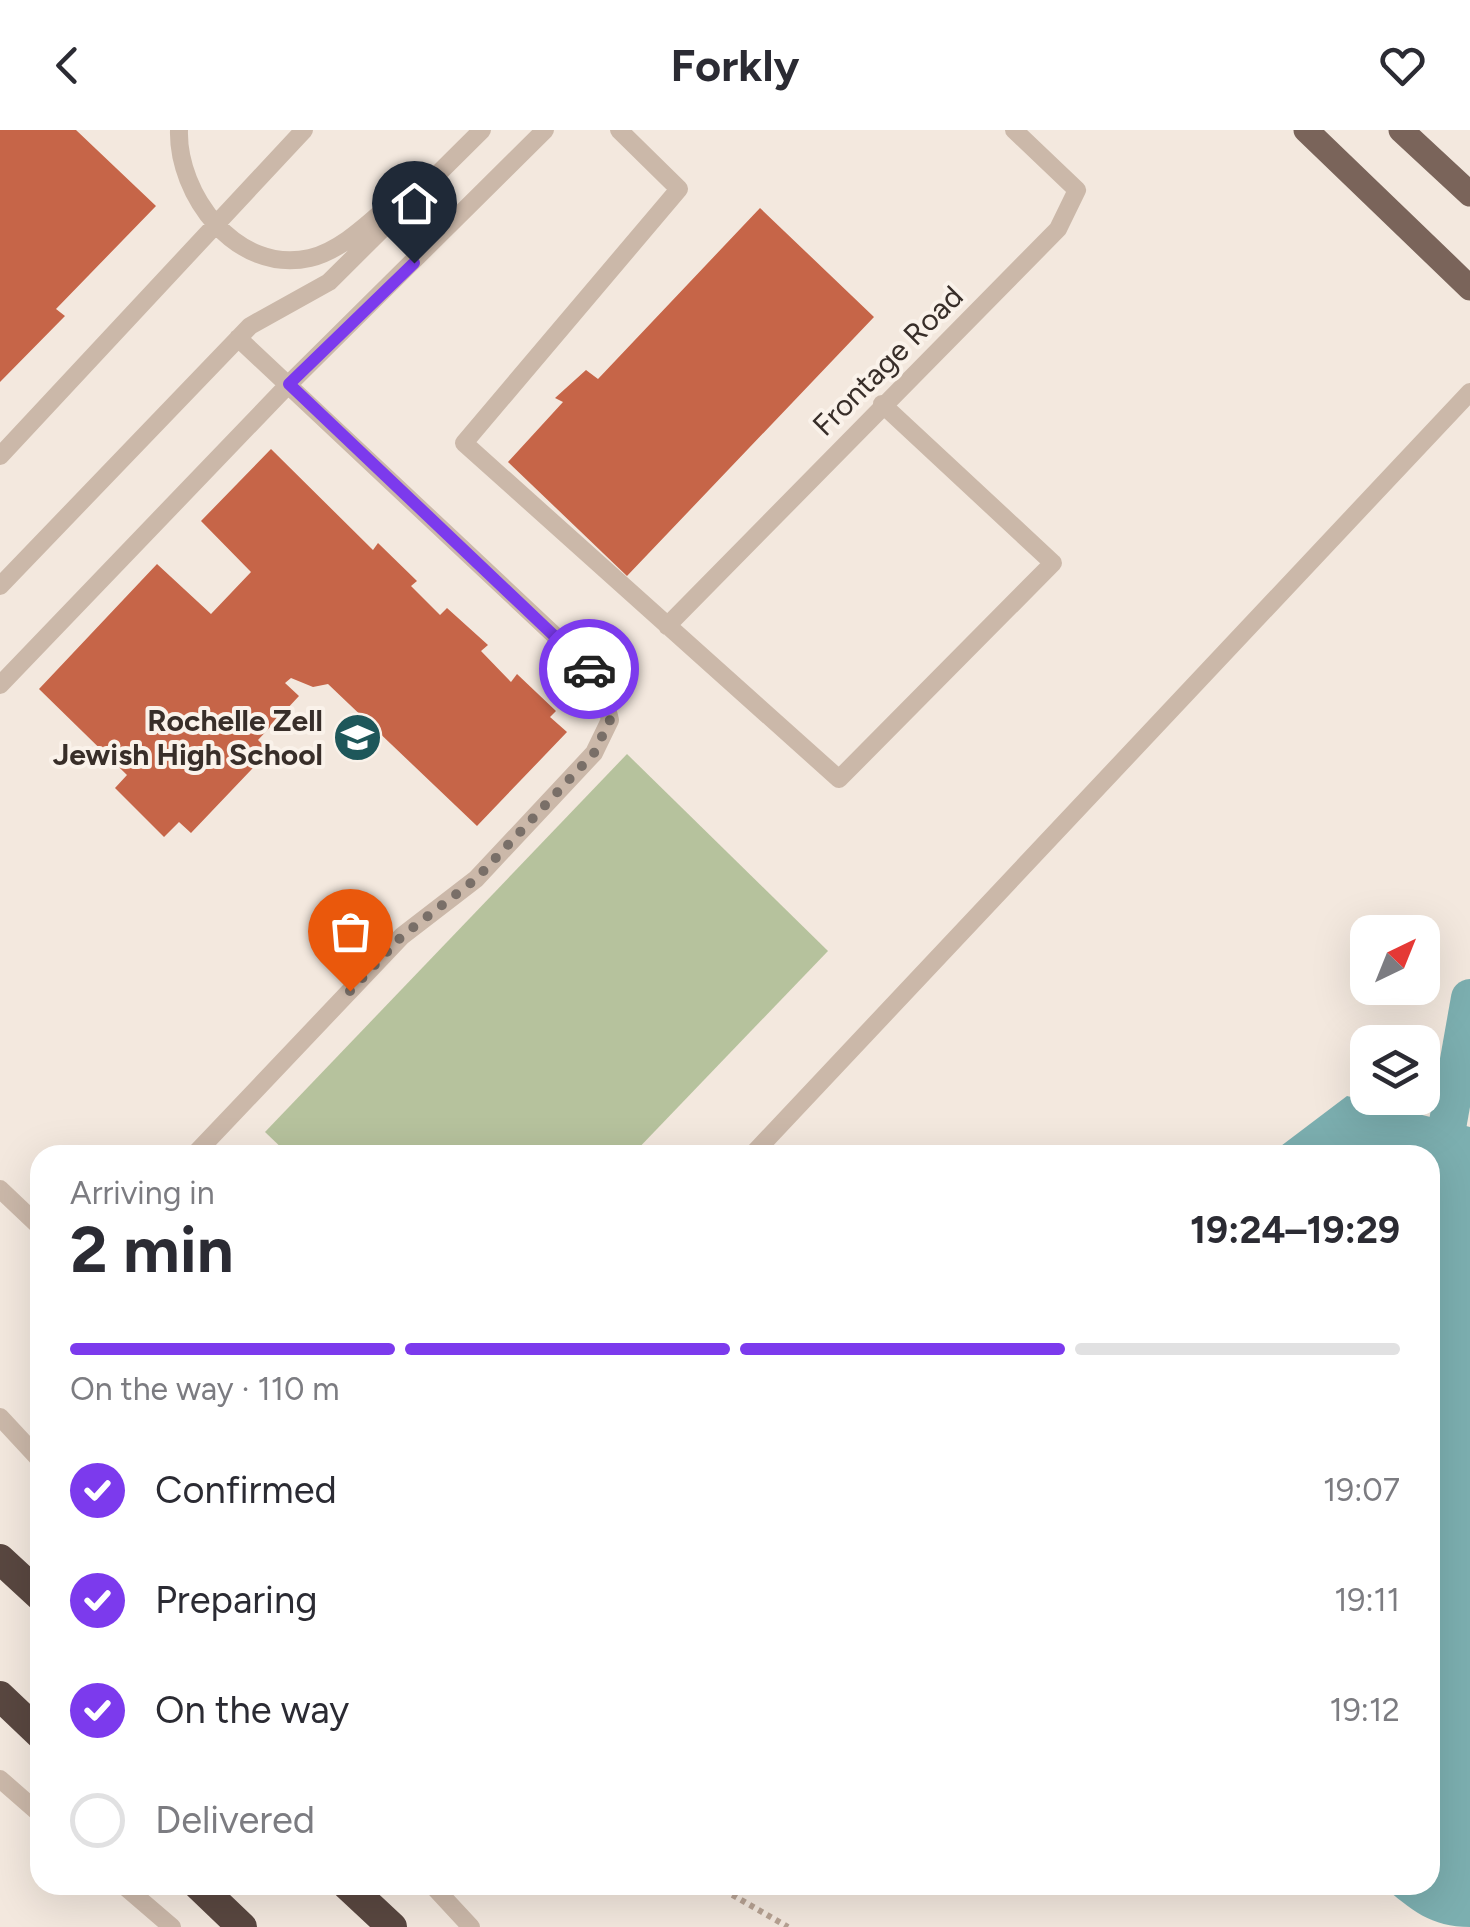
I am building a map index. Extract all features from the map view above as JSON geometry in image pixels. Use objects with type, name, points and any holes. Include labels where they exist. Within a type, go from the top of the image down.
[{"type":"highway","points":[[0,1559],[30,1587]]},
{"type":"highway","points":[[0,1696],[30,1724]]},
{"type":"highway","points":[[208,1895],[242,1927]]},
{"type":"highway","points":[[358,1895],[392,1927]]},
{"type":"main road","points":[[1306,130],[1470,288]]},
{"type":"main road","points":[[1401,130],[1470,194]]},
{"type":"lane","points":[[179,130],[179,164],[190,192],[215,224],[250,248],[277,257],[306,259],[333,250],[482,130]]},
{"type":"lane","points":[[0,456],[304,130]]},
{"type":"lane","points":[[0,586],[250,326],[329,282],[482,130]]},
{"type":"lane","points":[[0,685],[289,384],[545,130]]},
{"type":"lane","points":[[619,130],[679,189],[464,443],[839,780],[1053,563],[882,404]]},
{"type":"lane","name":"Frontage Road","points":[[667,626],[1058,229],[1077,190],[1014,130]]},
{"type":"lane","points":[[203,1145],[402,936],[476,879],[594,753],[610,720],[600,681],[582,662],[238,338]]},
{"type":"lane","points":[[761,1145],[1470,392]]},
{"type":"lane","points":[[0,1189],[30,1218]]},
{"type":"lane","points":[[0,1417],[30,1449]]},
{"type":"lane","points":[[0,1779],[30,1805]]},
{"type":"lane","points":[[135,1895],[172,1927]]},
{"type":"lane","points":[[441,1895],[471,1927]]},
{"type":"path","points":[[732,1895],[788,1927]]},
{"type":"green space","points":[[627,754],[828,951],[642,1145],[279,1145],[265,1132]]},
{"type":"water","points":[[1347,1096],[1350,1115],[1422,1115],[1470,1127],[1470,1927],[1444,1924],[1422,1915],[1394,1895],[1440,1895],[1440,1145],[1282,1145]]},
{"type":"building","points":[[0,130],[76,130],[156,206],[56,309],[65,316],[0,382]]},
{"type":"building","points":[[760,208],[874,317],[627,576],[508,462],[563,402],[555,398],[586,370],[598,379]]},
{"type":"building","name":"Rochelle Zell Jewish High School","points":[[271,449],[373,550],[378,543],[417,581],[411,586],[440,615],[447,608],[488,645],[481,651],[511,682],[517,674],[556,711],[550,717],[567,732],[477,826],[328,684],[313,687],[291,678],[285,683],[299,696],[258,740],[269,751],[191,833],[179,822],[164,837],[115,788],[127,775],[39,689],[157,564],[211,614],[251,572],[201,521]]},
{"type":"waterway","points":[[1442,1156],[1470,998]]},
{"type":"way so far","points":[[350,991],[402,936],[476,879],[606,738],[610,720],[608,700],[600,681],[589,669]]},
{"type":"place","name":"Rochelle Zell Jewish High School","points":[[358,738]]},
{"type":"route","points":[[414,263],[309,369],[289,384],[589,669]]}]
